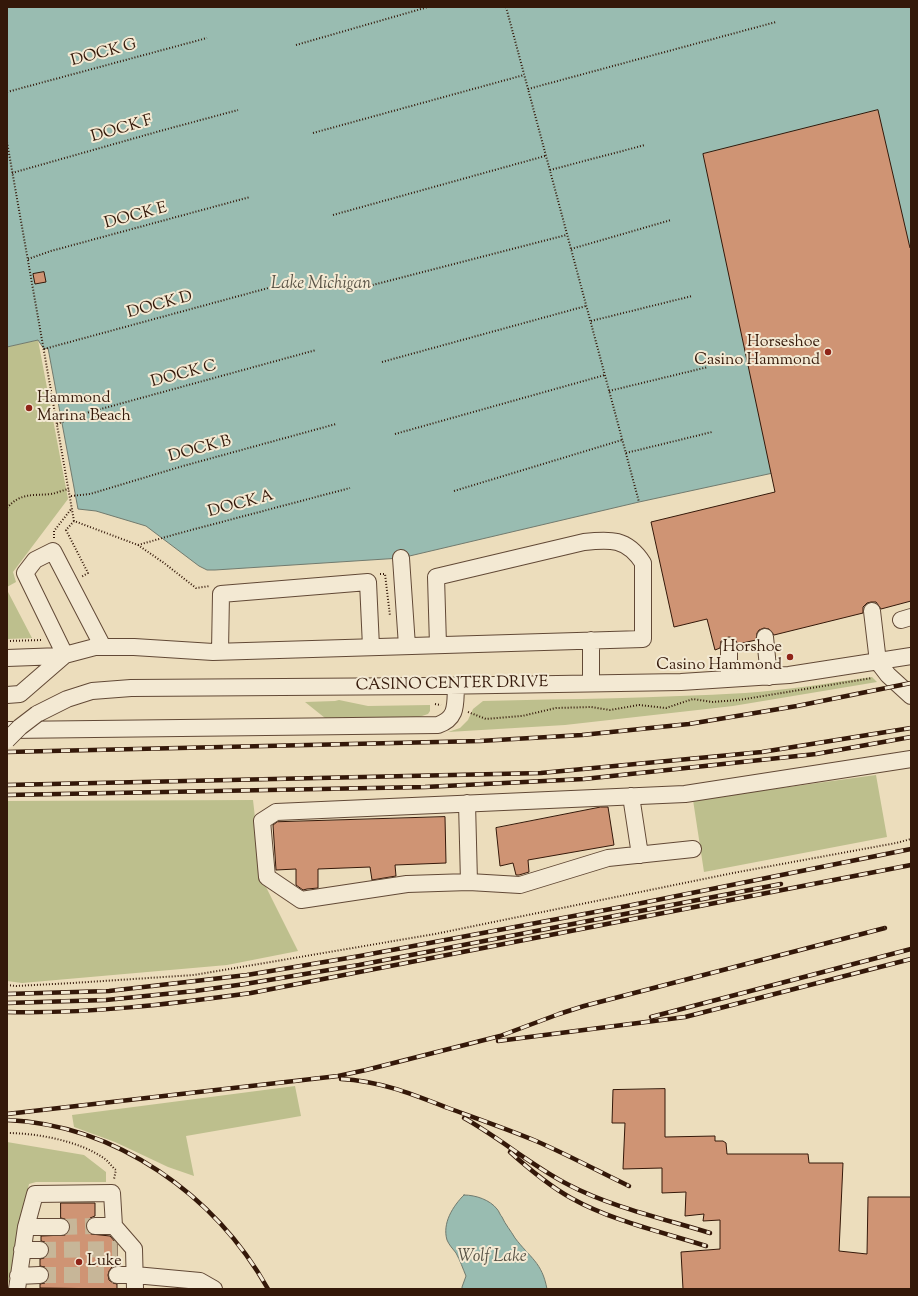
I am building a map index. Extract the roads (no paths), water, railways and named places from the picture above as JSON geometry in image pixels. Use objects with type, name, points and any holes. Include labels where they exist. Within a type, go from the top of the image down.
[{"type":"street","points":[[7,658],[65,655],[95,647],[134,647],[220,651],[407,646],[438,645],[591,640],[643,639],[643,563],[631,548],[617,541],[599,540],[584,542],[436,577],[438,645]]},
{"type":"street","points":[[65,655],[25,573],[36,560],[53,552],[103,647]]},
{"type":"street","points":[[401,558],[407,646]]},
{"type":"street","points":[[220,651],[221,594],[368,582],[371,647]]},
{"type":"street","points":[[872,611],[878,662],[888,675],[911,696]]},
{"type":"street","points":[[765,637],[769,676]]},
{"type":"street","points":[[591,640],[591,683]]},
{"type":"street","points":[[729,646],[729,679]]},
{"type":"street","points":[[7,695],[20,694],[65,655]]},
{"type":"street","name":"CASINO CENTER DRIVE","points":[[7,740],[20,727],[37,714],[67,699],[92,691],[131,688],[456,686],[681,682],[789,675],[911,656]]},
{"type":"street","points":[[7,730],[431,725],[445,722],[454,713],[456,686]]},
{"type":"street","points":[[693,849],[608,858],[520,886],[469,882],[407,884],[300,900],[267,877],[262,821],[276,812],[685,794],[911,759]]},
{"type":"street","points":[[631,796],[640,855]]},
{"type":"street","points":[[467,803],[469,882]]},
{"type":"street","points":[[40,1275],[18,1282],[26,1227],[35,1194],[112,1193],[114,1226],[134,1249],[135,1282]]},
{"type":"street","points":[[95,1226],[114,1226]]},
{"type":"street","points":[[26,1227],[61,1227]]},
{"type":"street","points":[[117,1249],[134,1249]]},
{"type":"street","points":[[22,1250],[40,1250]]},
{"type":"street","points":[[117,1275],[135,1282],[200,1281],[214,1289]]},
{"type":"water","name":"Lake Michigan","points":[[7,7],[911,7],[911,437],[773,473],[639,502],[401,558],[207,570],[199,566],[146,526],[96,511],[78,509],[48,348],[44,349],[38,340],[7,347]]},
{"type":"water","name":"Wolf Lake","points":[[464,1195],[482,1199],[491,1203],[497,1209],[520,1245],[539,1266],[547,1289],[462,1289],[466,1276],[456,1253],[447,1240],[446,1227],[452,1210]]},
{"type":"tunnel","points":[[61,1227],[95,1226]]},
{"type":"tunnel","points":[[40,1250],[117,1249]]},
{"type":"tunnel","points":[[40,1275],[117,1275]]},
{"type":"railway","points":[[7,752],[480,741],[582,735],[689,724],[797,706],[911,683]]},
{"type":"railway","points":[[7,785],[541,773],[762,752],[911,728]]},
{"type":"railway","points":[[7,795],[425,787],[584,779],[816,754],[911,737]]},
{"type":"railway","points":[[7,994],[109,991],[247,975],[360,956],[627,906],[911,849]]},
{"type":"railway","points":[[7,1012],[99,1010],[191,1001],[251,993],[911,865]]},
{"type":"railway","points":[[7,1003],[106,1000],[195,991],[245,984],[359,965],[781,884]]},
{"type":"railway","points":[[7,1114],[338,1076],[500,1036],[584,1006],[885,928]]},
{"type":"railway","points":[[651,1017],[911,949]]},
{"type":"railway","points":[[498,1041],[685,1017],[911,959]]},
{"type":"railway","points":[[341,1079],[383,1085],[503,1128],[548,1146],[629,1186]]},
{"type":"railway","points":[[464,1118],[542,1169],[585,1193],[638,1212],[710,1233]]},
{"type":"railway","points":[[7,1120],[48,1125],[87,1135],[124,1151],[159,1171],[191,1196],[220,1224],[246,1255],[268,1289]]},
{"type":"railway","points":[[510,1152],[547,1182],[571,1198],[587,1206],[620,1220],[706,1246]]},
{"type":"place","name":"Horseshoe Casino Hammond","points":[[828,352]]},
{"type":"place","name":"Hammond Marina Beach","points":[[29,408]]},
{"type":"place","name":"Horshoe Casino Hammond","points":[[790,657]]},
{"type":"place","name":"Luke","points":[[79,1262]]}]
